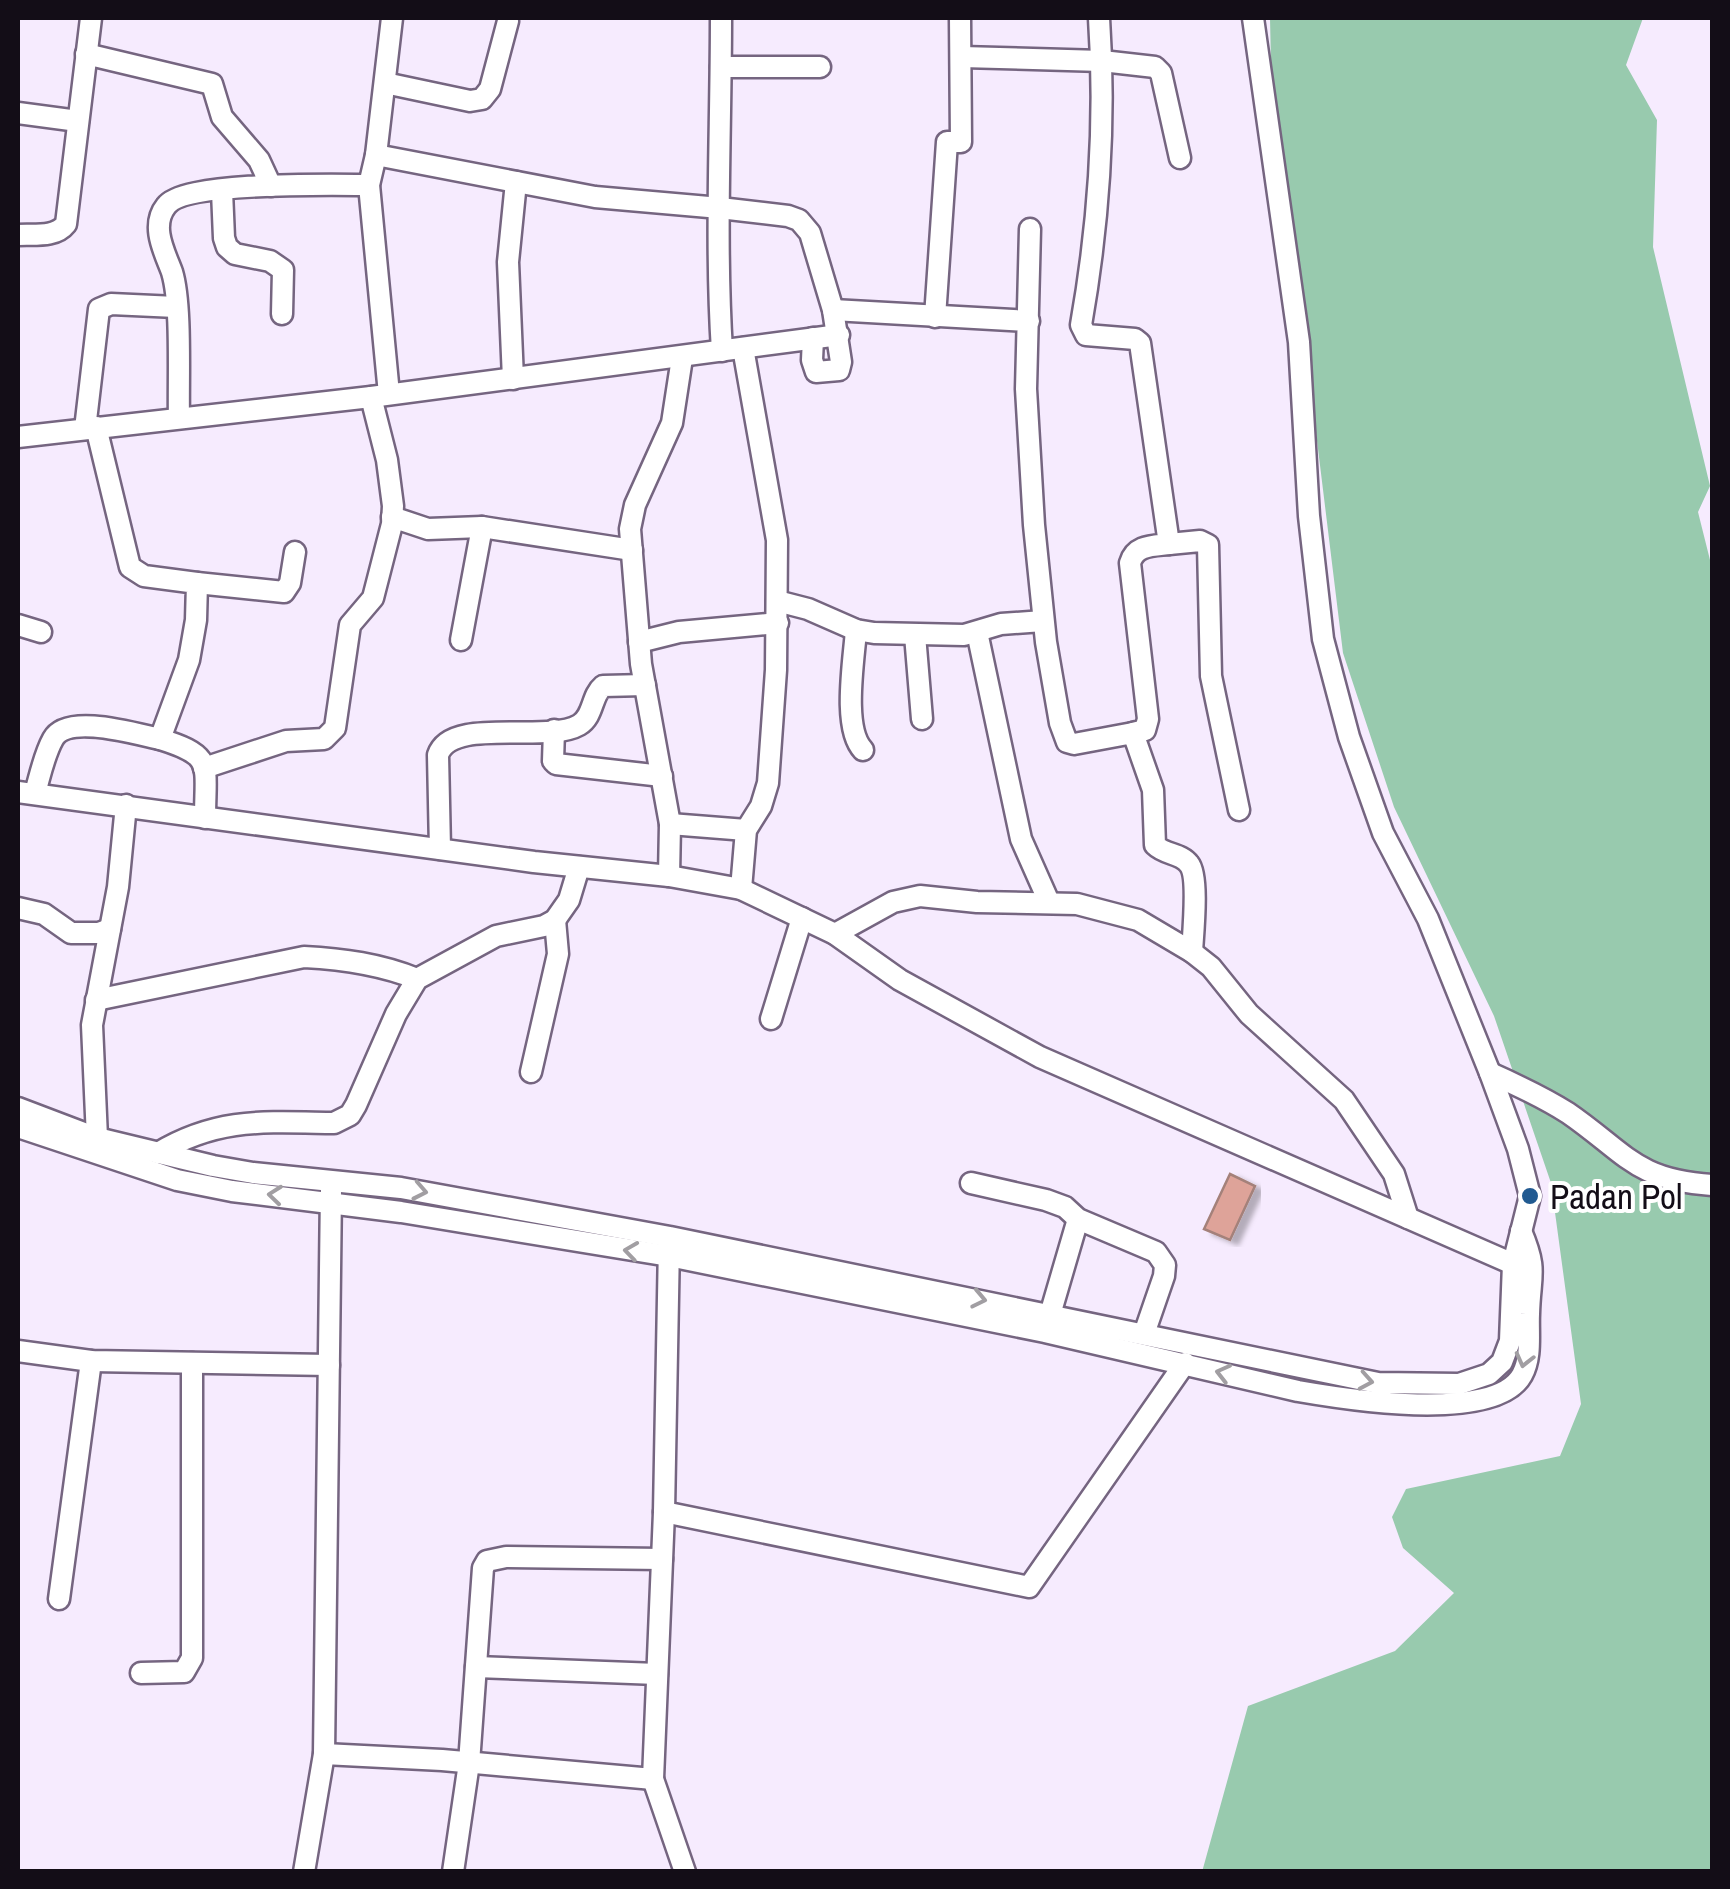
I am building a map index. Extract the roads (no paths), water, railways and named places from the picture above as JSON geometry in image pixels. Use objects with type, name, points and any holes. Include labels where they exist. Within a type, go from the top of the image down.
[{"type":"street","points":[[18,235],[50,234],[66,224],[86,54],[85,18]]},
{"type":"street","points":[[204,768],[286,741],[316,741],[330,735],[350,625],[373,598],[392,517],[380,396],[370,184],[392,18]]},
{"type":"street","points":[[721,18],[717,273],[777,540],[778,622],[768,783],[761,806],[746,830],[741,889]]},
{"type":"street","points":[[936,317],[947,142],[962,142],[960,18]]},
{"type":"street","points":[[1100,18],[1104,111],[1097,230],[1081,325],[1086,335],[1140,343],[1169,544]]},
{"type":"street","points":[[18,1127],[177,1180],[330,1203],[526,1222],[669,1246],[1047,1323],[1184,1363],[1334,1397],[1421,1404],[1497,1395],[1510,1389],[1522,1376],[1528,1356],[1521,1232],[1530,1196],[1518,1149],[1428,919],[1383,833],[1349,736],[1322,639],[1309,516],[1299,342],[1253,18]]},
{"type":"street","points":[[385,83],[470,101],[482,99],[490,90],[508,20]]},
{"type":"street","points":[[86,54],[212,84],[222,117],[259,160],[271,186]]},
{"type":"street","points":[[962,57],[1147,64],[1161,73],[1180,158]]},
{"type":"street","points":[[721,67],[820,67]]},
{"type":"street","points":[[18,114],[78,121]]},
{"type":"street","points":[[376,155],[594,197],[788,216],[805,225],[833,310],[841,362],[834,372],[816,372],[813,338]]},
{"type":"street","points":[[513,379],[508,262],[516,182]]},
{"type":"street","points":[[178,418],[176,307],[172,272],[162,251],[162,212],[174,199],[222,190],[370,184]]},
{"type":"street","points":[[222,190],[227,247],[235,254],[270,261],[283,270],[282,314]]},
{"type":"street","points":[[1030,229],[1028,426],[1043,621],[1060,723],[1068,742],[1080,744],[1145,730],[1148,719],[1132,554],[1139,548],[1200,541],[1208,546],[1212,687],[1239,810]]},
{"type":"street","points":[[176,307],[112,304],[99,310],[91,428],[130,566],[144,576],[284,592],[290,583],[295,552]]},
{"type":"street","points":[[833,310],[1029,322]]},
{"type":"street","points":[[18,437],[380,396],[839,335]]},
{"type":"street","points":[[668,876],[670,824],[639,642],[632,516],[672,422],[682,358]]},
{"type":"street","points":[[392,517],[428,529],[482,527],[632,550]]},
{"type":"street","points":[[461,640],[482,527]]},
{"type":"street","points":[[160,739],[194,638],[197,583]]},
{"type":"street","points":[[777,601],[808,609],[856,630],[915,635],[977,632],[1002,624],[1043,621]]},
{"type":"street","points":[[639,642],[679,632],[778,622]]},
{"type":"street","points":[[18,625],[41,632]]},
{"type":"street","points":[[856,630],[852,726],[856,742],[863,750]]},
{"type":"street","points":[[977,632],[1021,839],[1049,902]]},
{"type":"street","points":[[915,635],[922,719]]},
{"type":"street","points":[[440,850],[438,755],[442,744],[483,733],[567,729],[588,717],[603,686],[645,685]]},
{"type":"street","points":[[206,818],[204,768],[194,750],[160,739],[86,726],[60,731],[26,792],[126,805],[206,818],[440,850],[668,876],[741,889],[835,934],[900,980],[1025,1050],[1408,1218],[1523,1264]]},
{"type":"street","points":[[554,730],[556,764],[662,776]]},
{"type":"street","points":[[1133,734],[1153,790],[1155,845],[1165,854],[1184,859],[1194,872],[1192,952]]},
{"type":"street","points":[[97,1138],[92,1025],[118,887],[126,805]]},
{"type":"street","points":[[670,824],[746,830]]},
{"type":"street","points":[[158,1153],[186,1136],[228,1124],[344,1120],[356,1105],[396,1014],[417,978],[496,936],[555,920],[569,900],[579,867]]},
{"type":"street","points":[[835,934],[909,897],[1049,902],[1103,909],[1138,920],[1211,967],[1249,1014],[1344,1100],[1394,1174],[1408,1218]]},
{"type":"street","points":[[18,908],[44,914],[72,934],[99,934],[110,929]]},
{"type":"street","points":[[771,1019],[802,918]]},
{"type":"street","points":[[531,1072],[558,954],[555,920]]},
{"type":"street","points":[[96,1000],[304,957],[374,966],[417,978]]},
{"type":"street","points":[[1490,1073],[1554,1104],[1646,1172],[1675,1181],[1712,1185]]},
{"type":"street","points":[[18,1108],[97,1138],[158,1153],[253,1173],[402,1188],[526,1222]]},
{"type":"street","points":[[304,1872],[324,1754],[331,1180]]},
{"type":"street","points":[[971,1183],[1046,1200],[1066,1208],[1078,1220],[1156,1252],[1165,1265],[1164,1276],[1144,1334]]},
{"type":"street","points":[[1047,1323],[1078,1220]]},
{"type":"street","points":[[669,1246],[653,1779],[685,1872]]},
{"type":"street","points":[[1047,1323],[1144,1334],[1378,1384],[1458,1384],[1489,1374],[1502,1362],[1510,1341],[1523,1264]]},
{"type":"street","points":[[18,1350],[91,1361],[329,1365]]},
{"type":"street","points":[[59,1599],[91,1361]]},
{"type":"street","points":[[140,1673],[184,1672],[192,1658],[192,1363]]},
{"type":"street","points":[[664,1512],[1028,1587],[1184,1363]]},
{"type":"street","points":[[453,1872],[469,1762],[483,1568],[487,1561],[506,1557],[662,1559]]},
{"type":"street","points":[[476,1668],[657,1674]]},
{"type":"street","points":[[324,1754],[469,1762],[653,1779]]},
{"type":"place","name":"Padan Pol","points":[[1530,1196]]}]
